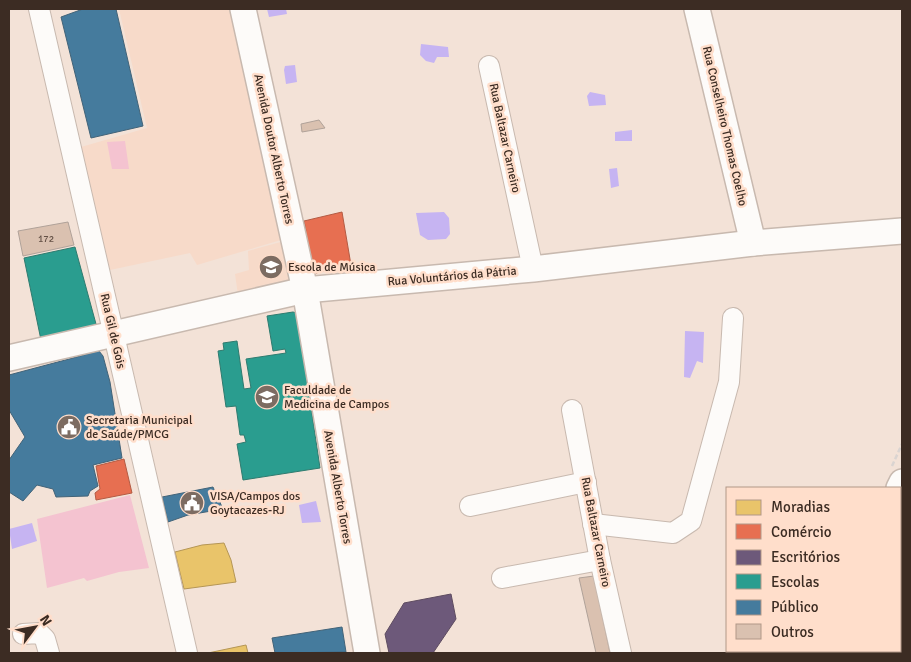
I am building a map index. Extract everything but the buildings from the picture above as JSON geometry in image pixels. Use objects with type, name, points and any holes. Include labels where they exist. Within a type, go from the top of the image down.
[{"type":"main road","name":"Avenida Doutor Alberto Torres","points":[[243,9],[304,290]]},
{"type":"main road","name":"Rua Conselheiro Thomas Coelho","points":[[697,9],[753,243]]},
{"type":"main road","name":"Rua Voluntários da Pátria","points":[[9,358],[304,290],[533,269],[753,243],[902,231]]},
{"type":"main road","name":"Avenida Alberto Torres","points":[[304,290],[368,653]]},
{"type":"street","name":"Rua Gil de Gois","points":[[39,9],[187,653]]},
{"type":"street","name":"Rua Baltazar Carneiro","points":[[490,66],[533,269]]},
{"type":"street","points":[[593,524],[673,533],[691,521],[729,382],[733,318]]},
{"type":"street","name":"Rua Baltazar Carneiro","points":[[572,410],[600,560],[621,653]]},
{"type":"street","points":[[470,506],[586,482]]},
{"type":"street","points":[[502,578],[600,560]]},
{"type":"street","points":[[24,634],[39,633],[42,635],[49,653]]},
{"type":"shaded area","points":[[119,9],[230,9],[281,240],[197,265],[190,253],[110,270],[81,147],[147,128]]},
{"type":"shaded area","points":[[267,9],[286,9],[287,14],[269,17]]},
{"type":"shaded area","points":[[421,44],[448,47],[449,57],[437,57],[434,63],[426,61],[420,55]]},
{"type":"shaded area","points":[[295,65],[297,82],[286,84],[285,66]]},
{"type":"shaded area","points":[[590,92],[605,95],[606,105],[589,106],[587,96]]},
{"type":"shaded area","points":[[632,130],[632,141],[615,141],[615,132]]},
{"type":"shaded area","points":[[125,141],[129,169],[112,169],[107,142]]},
{"type":"shaded area","points":[[617,168],[619,186],[611,188],[609,169]]},
{"type":"shaded area","points":[[444,212],[449,218],[450,234],[446,239],[428,240],[420,235],[416,213]]},
{"type":"shaded area","name":"Escola de Música","points":[[288,240],[298,283],[238,295],[235,274],[249,270],[248,251]]},
{"type":"shaded area","points":[[685,331],[704,332],[703,363],[697,361],[690,378],[684,377]]},
{"type":"shaded area","points":[[130,495],[149,568],[119,572],[87,581],[84,578],[47,588],[37,519]]},
{"type":"shaded area","points":[[316,501],[321,522],[302,523],[299,505]]},
{"type":"shaded area","points":[[32,523],[37,541],[12,549],[9,529]]},
{"type":"shaded area","points":[[902,555],[902,653],[863,653],[901,652]]},
{"type":"place","name":"Escola de Música","points":[[271,267]]},
{"type":"place","name":"Faculdade de Medicina de Campos","points":[[267,397]]},
{"type":"place","name":"Secretaria Municipal de Saúde/PMCG","points":[[69,427]]},
{"type":"place","name":"VISA/Campos dos Goytacazes-RJ","points":[[192,503]]}]
